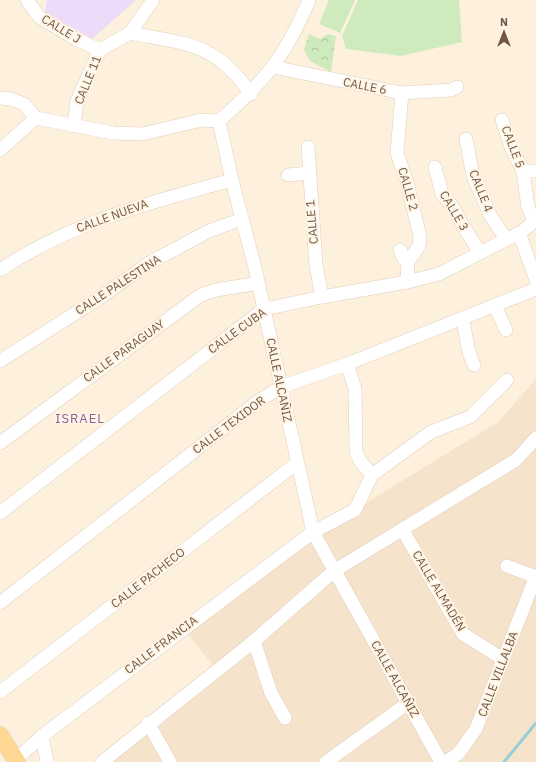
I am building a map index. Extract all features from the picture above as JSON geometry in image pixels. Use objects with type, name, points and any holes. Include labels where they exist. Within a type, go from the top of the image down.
[{"type":"main road","points":[[0,735],[18,762]]},
{"type":"street","name":"CALLE J","points":[[27,0],[39,17],[76,39],[100,50]]},
{"type":"street","name":"CALLE 11","points":[[74,126],[77,101],[100,50],[130,33],[153,0]]},
{"type":"street","points":[[0,98],[10,99],[24,104],[36,118],[113,133],[142,134],[202,120],[219,121],[251,94],[274,67],[295,33],[309,0]]},
{"type":"street","points":[[130,33],[197,46],[218,58],[237,74],[251,94]]},
{"type":"street","name":"CALLE 6","points":[[274,67],[402,93],[451,90],[457,87]]},
{"type":"street","name":"CALLE 2","points":[[402,93],[397,153],[407,182],[420,237],[419,246],[408,262]]},
{"type":"street","points":[[0,150],[36,118]]},
{"type":"street","name":"CALLE 5","points":[[502,120],[511,147],[530,171],[528,207],[534,221]]},
{"type":"street","name":"CALLE ALCAÑIZ","points":[[219,121],[264,309],[313,532],[441,762]]},
{"type":"street","name":"CALLE 4","points":[[466,138],[473,176],[490,215],[506,239]]},
{"type":"street","name":"CALLE 1","points":[[308,147],[308,173],[316,266],[322,296]]},
{"type":"street","name":"CALLE 3","points":[[435,167],[442,194],[453,207],[480,253]]},
{"type":"street","points":[[288,175],[308,173]]},
{"type":"street","name":"CALLE NUEVA","points":[[2,264],[101,219],[151,202],[232,180]]},
{"type":"street","name":"CALLE PALESTINA","points":[[0,361],[101,297],[149,263],[209,231],[242,219]]},
{"type":"street","name":"CALLE CUBA","points":[[0,513],[264,309],[322,296],[407,282],[439,274],[519,233],[534,221]]},
{"type":"street","points":[[519,233],[536,280]]},
{"type":"street","points":[[400,250],[404,259],[408,262],[407,282]]},
{"type":"street","name":"CALLE PARAGUAY","points":[[0,443],[198,297],[208,291],[239,288],[258,283]]},
{"type":"street","name":"CALLE TEXIDOR","points":[[0,603],[257,402],[281,387],[346,364],[536,289]]},
{"type":"street","points":[[495,306],[506,330]]},
{"type":"street","points":[[462,319],[466,332],[469,356],[474,365]]},
{"type":"street","points":[[346,364],[355,389],[356,452],[360,461],[372,475],[431,432],[470,417],[507,380]]},
{"type":"street","points":[[102,762],[254,641],[334,571],[516,460],[536,438]]},
{"type":"street","name":"CALLE PACHECO","points":[[0,692],[297,463]]},
{"type":"street","name":"CALLE FRANCIA","points":[[18,762],[42,736],[313,532],[355,510],[372,475]]},
{"type":"street","name":"CALLE ALMADÉN","points":[[402,529],[463,634],[503,659]]},
{"type":"street","points":[[507,566],[536,576]]},
{"type":"street","name":"CALLE VILLALBA","points":[[445,762],[458,754],[476,729],[536,576]]},
{"type":"street","points":[[254,641],[271,693],[285,718]]},
{"type":"street","points":[[326,762],[408,703]]},
{"type":"street","points":[[148,724],[170,762]]},
{"type":"street","points":[[42,736],[47,762]]},
{"type":"shaded area","points":[[47,0],[136,0],[92,39],[45,12]]},
{"type":"shaded area","points":[[536,379],[536,762],[106,762],[218,672],[186,631],[314,535],[498,422]]},
{"type":"green space","points":[[329,0],[355,0],[340,33],[319,24]]},
{"type":"green space","points":[[358,0],[459,0],[462,42],[401,56],[346,49],[342,36]]},
{"type":"green space","points":[[309,34],[320,39],[328,34],[336,36],[331,72],[310,61],[304,50]]},
{"type":"waterway","points":[[504,762],[536,723]]},
{"type":"district","name":"ISRAEL","points":[[80,418]]}]
